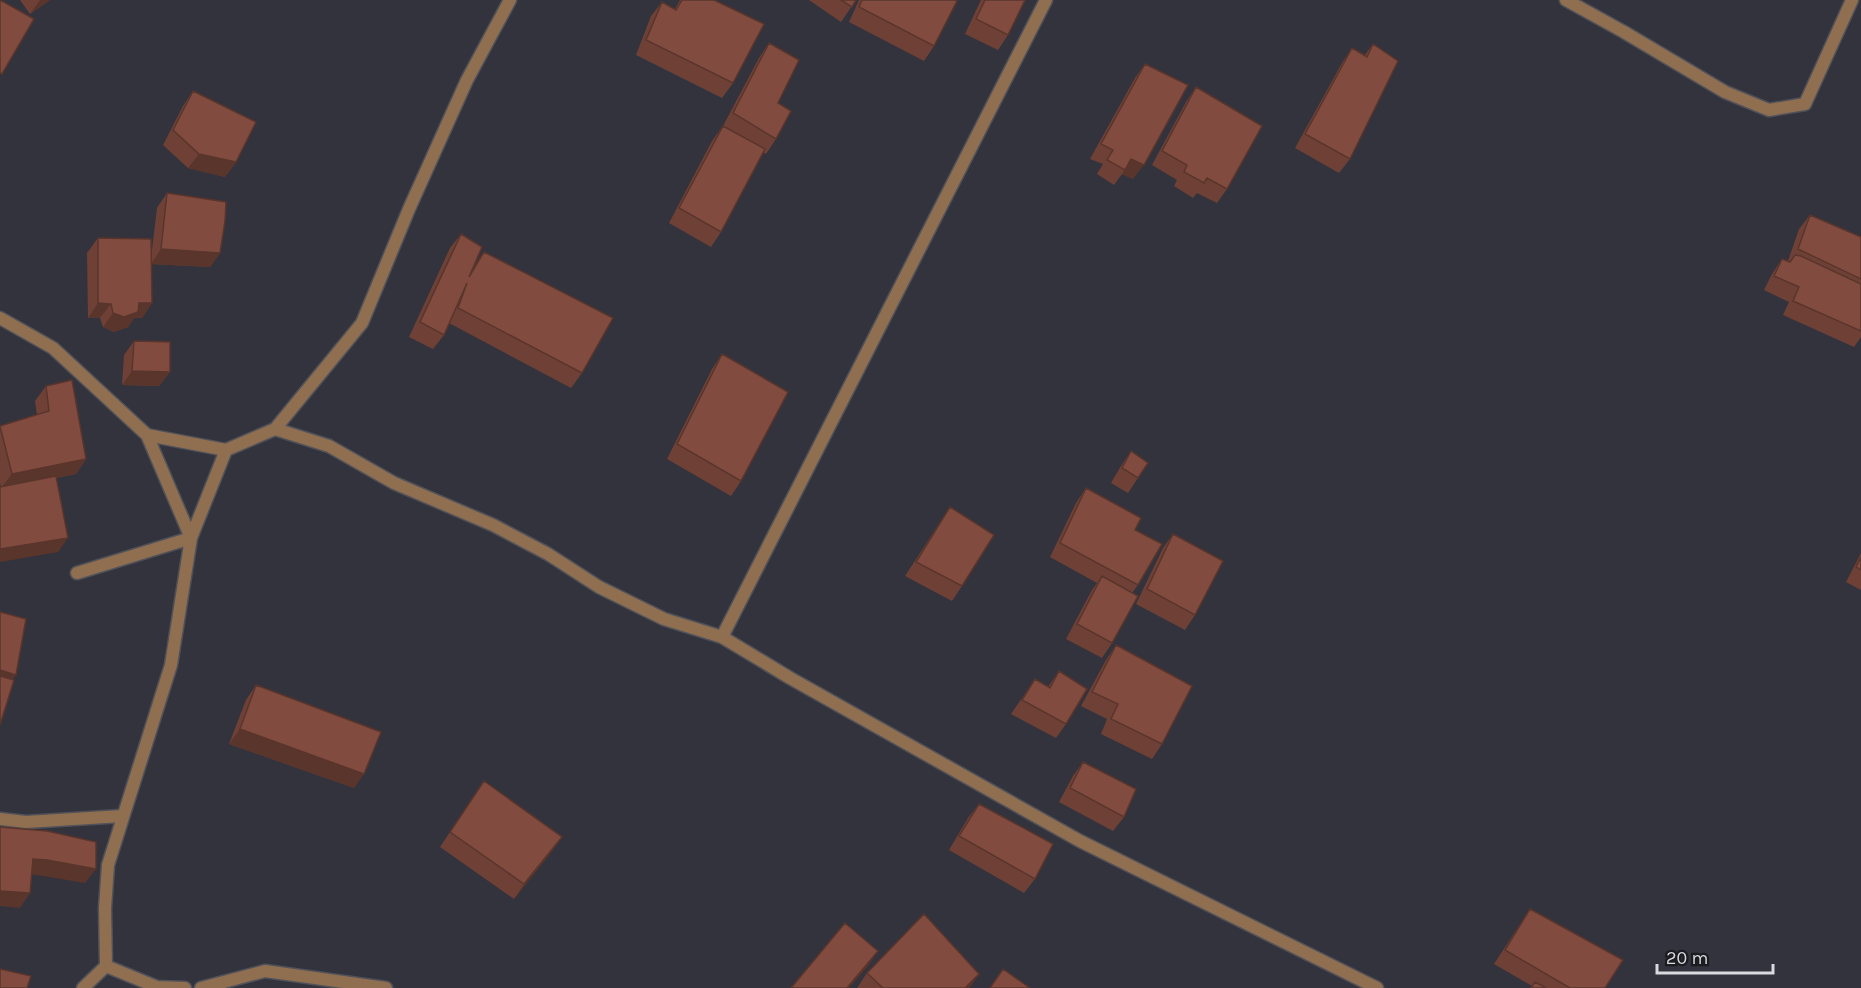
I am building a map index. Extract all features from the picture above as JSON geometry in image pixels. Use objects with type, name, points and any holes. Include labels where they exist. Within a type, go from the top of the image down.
[{"type":"street","points":[[147,435],[226,450],[275,429],[362,323],[462,90],[510,0]]},
{"type":"street","points":[[722,637],[1046,0]]},
{"type":"street","points":[[1566,0],[1725,92],[1769,110],[1805,104],[1852,0]]},
{"type":"street","points":[[0,318],[53,348],[147,435],[191,538]]},
{"type":"street","points":[[275,429],[329,446],[394,483],[493,525],[548,554],[599,587],[664,619],[722,637],[790,678],[1080,841],[1377,988]]},
{"type":"street","points":[[82,988],[106,966],[105,908],[108,865],[171,664],[191,538],[226,450]]},
{"type":"street","points":[[77,573],[191,538]]},
{"type":"street","points":[[0,819],[26,822],[122,816]]},
{"type":"street","points":[[106,966],[157,987],[185,988]]},
{"type":"street","points":[[201,988],[265,971],[386,988]]},
{"type":"building","points":[[0,0],[34,19],[2,74],[0,73]]},
{"type":"building","points":[[682,0],[714,0],[764,24],[733,83],[646,40],[662,2],[676,10]]},
{"type":"building","points":[[841,0],[856,0],[852,7]]},
{"type":"building","points":[[862,0],[957,1],[934,46],[859,7]]},
{"type":"building","points":[[985,0],[1025,0],[1008,35],[976,19]]},
{"type":"building","points":[[769,43],[799,60],[778,103],[791,111],[776,139],[733,113]]},
{"type":"building","points":[[1373,44],[1398,61],[1350,159],[1305,134],[1352,48],[1367,57]]},
{"type":"building","points":[[1145,64],[1188,85],[1144,165],[1131,159],[1125,170],[1107,160],[1113,150],[1101,144]]},
{"type":"building","points":[[1196,87],[1262,126],[1227,189],[1207,178],[1204,183],[1184,172],[1187,165],[1162,151]]},
{"type":"building","points":[[193,91],[256,122],[236,162],[199,154],[173,130]]},
{"type":"building","points":[[723,126],[765,149],[721,232],[679,208]]},
{"type":"building","points":[[167,193],[226,202],[220,253],[161,249]]},
{"type":"building","points":[[1810,215],[1861,237],[1861,279],[1798,249]]},
{"type":"building","points":[[461,234],[482,247],[469,277],[484,252],[613,318],[582,373],[458,308],[467,283],[444,335],[420,322]]},
{"type":"building","points":[[98,238],[151,239],[152,303],[139,303],[138,312],[124,317],[113,313],[111,304],[98,303]]},
{"type":"building","points":[[1795,255],[1861,284],[1861,331],[1793,301],[1799,287],[1774,276],[1782,259],[1790,262]]},
{"type":"building","points":[[134,341],[170,342],[170,372],[132,371]]},
{"type":"building","points":[[722,354],[788,392],[741,481],[677,444]]},
{"type":"building","points":[[72,380],[86,459],[12,474],[0,426],[49,411],[46,386]]},
{"type":"building","points":[[1131,451],[1148,463],[1138,478],[1122,468]]},
{"type":"building","points":[[56,476],[68,538],[0,549],[0,487]]},
{"type":"building","points":[[1086,488],[1141,518],[1135,530],[1162,544],[1138,585],[1060,543]]},
{"type":"building","points":[[950,507],[994,535],[962,586],[916,562]]},
{"type":"building","points":[[1173,534],[1223,561],[1195,615],[1147,589]]},
{"type":"building","points":[[1861,557],[1861,570],[1856,567]]},
{"type":"building","points":[[1102,576],[1138,596],[1112,643],[1077,624]]},
{"type":"building","points":[[0,612],[26,619],[16,675],[0,670]]},
{"type":"building","points":[[1116,645],[1192,686],[1162,744],[1111,719],[1118,704],[1092,692]]},
{"type":"building","points":[[1059,671],[1087,689],[1066,724],[1022,700],[1035,679],[1050,688]]},
{"type":"building","points":[[0,676],[14,680],[0,725]]},
{"type":"building","points":[[256,685],[381,732],[364,774],[240,729]]},
{"type":"building","points":[[1083,762],[1136,789],[1124,817],[1070,788]]},
{"type":"building","points":[[484,781],[562,837],[524,884],[450,832]]},
{"type":"building","points":[[979,804],[1053,844],[1035,879],[959,836]]},
{"type":"building","points":[[0,827],[47,831],[96,842],[96,869],[33,859],[30,893],[0,891]]},
{"type":"building","points":[[1530,909],[1623,960],[1605,988],[1570,988],[1505,950]]},
{"type":"building","points":[[924,914],[979,974],[965,988],[883,988],[867,973]]},
{"type":"building","points":[[845,923],[878,951],[847,988],[791,988]]},
{"type":"building","points":[[0,969],[31,976],[27,988],[0,988]]},
{"type":"building","points":[[1003,969],[1030,988],[990,988]]},
{"type":"building","points":[[1535,982],[1546,988],[1531,988]]}]
